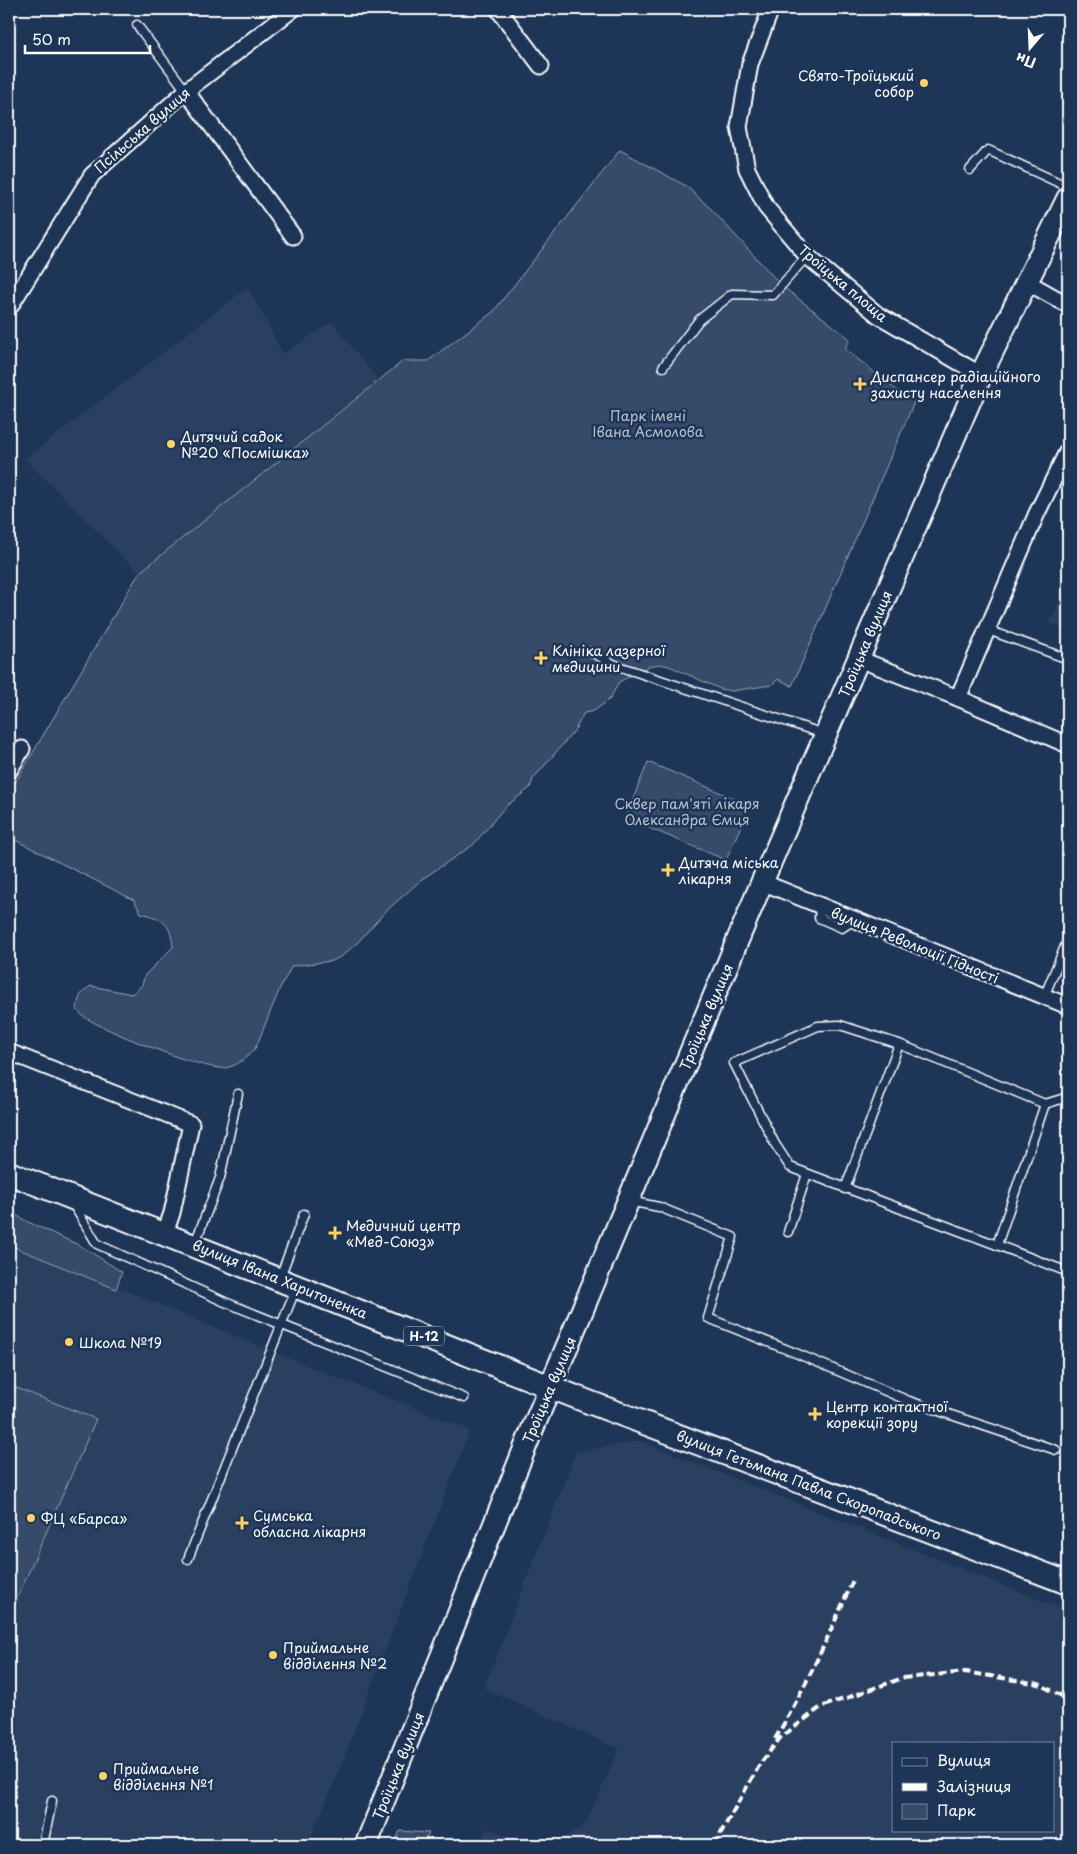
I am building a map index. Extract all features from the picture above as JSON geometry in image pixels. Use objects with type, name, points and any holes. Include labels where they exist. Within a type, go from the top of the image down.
[{"type":"main road","name":"Троїцька вулиця","points":[[366,1845],[550,1387],[762,882],[982,376],[1068,198]]},
{"type":"main road","name":"вулиця Івана Харитоненка","points":[[9,1173],[550,1387]]},
{"type":"main road","name":"вулиця Гетьмана Павла Скоропадського","points":[[550,1387],[1068,1583]]},
{"type":"street","name":"Псільська вулиця","points":[[9,308],[92,174],[186,91],[293,9]]},
{"type":"street","points":[[498,9],[541,66]]},
{"type":"street","name":"Троїцька площа","points":[[771,9],[750,64],[739,127],[747,169],[766,206],[807,256],[878,315],[982,376]]},
{"type":"street","points":[[186,91],[292,236]]},
{"type":"street","points":[[1026,282],[1068,305]]},
{"type":"street","points":[[958,698],[1037,513],[1068,450]]},
{"type":"street","points":[[859,659],[1068,744]]},
{"type":"street","points":[[9,771],[22,749]]},
{"type":"street","name":"вулиця Революції Гідності","points":[[762,882],[1068,1006]]},
{"type":"street","points":[[9,1052],[191,1124],[172,1213],[164,1233]]},
{"type":"lane","points":[[137,26],[186,91]]},
{"type":"lane","points":[[970,170],[988,150],[1068,186]]},
{"type":"lane","points":[[663,367],[699,320],[732,294],[773,295],[807,256]]},
{"type":"lane","points":[[988,630],[1068,659]]},
{"type":"lane","points":[[591,652],[615,665],[790,721],[826,735]]},
{"type":"lane","points":[[1044,996],[1068,939]]},
{"type":"lane","points":[[1068,1097],[1045,1104],[899,1044],[840,1024],[818,1026],[734,1063],[775,1144],[790,1167],[1068,1272]]},
{"type":"lane","points":[[845,1189],[899,1044]]},
{"type":"lane","points":[[194,1245],[220,1178],[238,1094]]},
{"type":"lane","points":[[997,1245],[1045,1104]]},
{"type":"lane","points":[[788,1232],[807,1174]]},
{"type":"lane","points":[[68,1196],[97,1244],[224,1302],[464,1398]]},
{"type":"lane","points":[[629,1201],[659,1207],[733,1237],[708,1318],[909,1401],[1056,1450]]},
{"type":"lane","points":[[188,1559],[281,1325],[288,1282],[304,1214]]},
{"type":"lane","points":[[43,1845],[52,1802]]},
{"type":"shaded area","name":"Дитячий садок №20 «Посмішка»","points":[[248,287],[283,354],[332,322],[378,380],[139,573],[25,459]]},
{"type":"shaded area","points":[[1068,585],[1068,630],[1049,623]]},
{"type":"shaded area","name":"Сумська обласна лікарня","points":[[9,1242],[271,1351],[470,1430],[335,1781],[307,1845],[58,1845],[30,1836],[25,1845],[17,1845],[9,1841],[9,1617],[96,1420],[9,1385]]},
{"type":"shaded area","points":[[640,1441],[1068,1611],[1068,1845],[552,1845],[586,1824],[619,1749],[484,1688],[576,1452]]},
{"type":"shaded area","points":[[487,1828],[531,1845],[497,1845],[483,1839]]},
{"type":"green space","name":"Парк імені Івана Асмолова","points":[[620,150],[686,186],[712,210],[781,285],[850,339],[845,349],[899,392],[915,400],[792,686],[778,679],[772,685],[732,691],[720,689],[669,666],[659,664],[649,666],[619,682],[610,699],[594,711],[584,713],[575,730],[533,779],[530,788],[505,807],[473,845],[422,879],[385,912],[357,943],[342,956],[332,961],[292,966],[280,988],[256,1047],[239,1063],[225,1068],[197,1063],[133,1040],[85,1017],[77,1010],[79,999],[84,991],[91,986],[132,994],[142,985],[145,975],[173,947],[168,927],[155,917],[141,913],[134,900],[9,837],[9,793],[139,573],[403,361],[428,361],[493,312]]},
{"type":"green space","name":"Сквер пам'яті лікаря Олександра Ємця","points":[[648,762],[750,805],[726,860],[625,818]]},
{"type":"green space","points":[[9,1211],[28,1222],[81,1246],[122,1272],[116,1289],[9,1245]]},
{"type":"green space","name":"ФЦ «Барса»","points":[[9,1385],[96,1419],[9,1617]]},
{"type":"green space","points":[[400,1831],[429,1833],[424,1845],[394,1845]]},
{"type":"railway","points":[[775,1739],[807,1680],[854,1578]]},
{"type":"railway","points":[[714,1845],[760,1764],[780,1738],[821,1707],[903,1678],[966,1672],[1039,1684],[1068,1699]]},
{"type":"place","name":"Свято-Троїцький собор","points":[[924,83]]},
{"type":"place","name":"Диспансер радіаційного захисту населення","points":[[860,384]]},
{"type":"place","name":"Дитячий садок №20 «Посмішка»","points":[[171,444]]},
{"type":"place","name":"Клініка лазерної медицини","points":[[541,658]]},
{"type":"place","name":"Дитяча міська лікарня","points":[[668,870]]},
{"type":"place","name":"Медичний центр «Мед-Союз»","points":[[335,1233]]},
{"type":"place","name":"Школа №19","points":[[69,1342]]},
{"type":"place","name":"Центр контактної корекції зору","points":[[815,1414]]},
{"type":"place","name":"ФЦ «Барса»","points":[[31,1518]]},
{"type":"place","name":"Сумська обласна лікарня","points":[[242,1523]]},
{"type":"place","name":"Приймальне відділення №2","points":[[273,1655]]},
{"type":"place","name":"Приймальне відділення №1","points":[[103,1776]]}]
